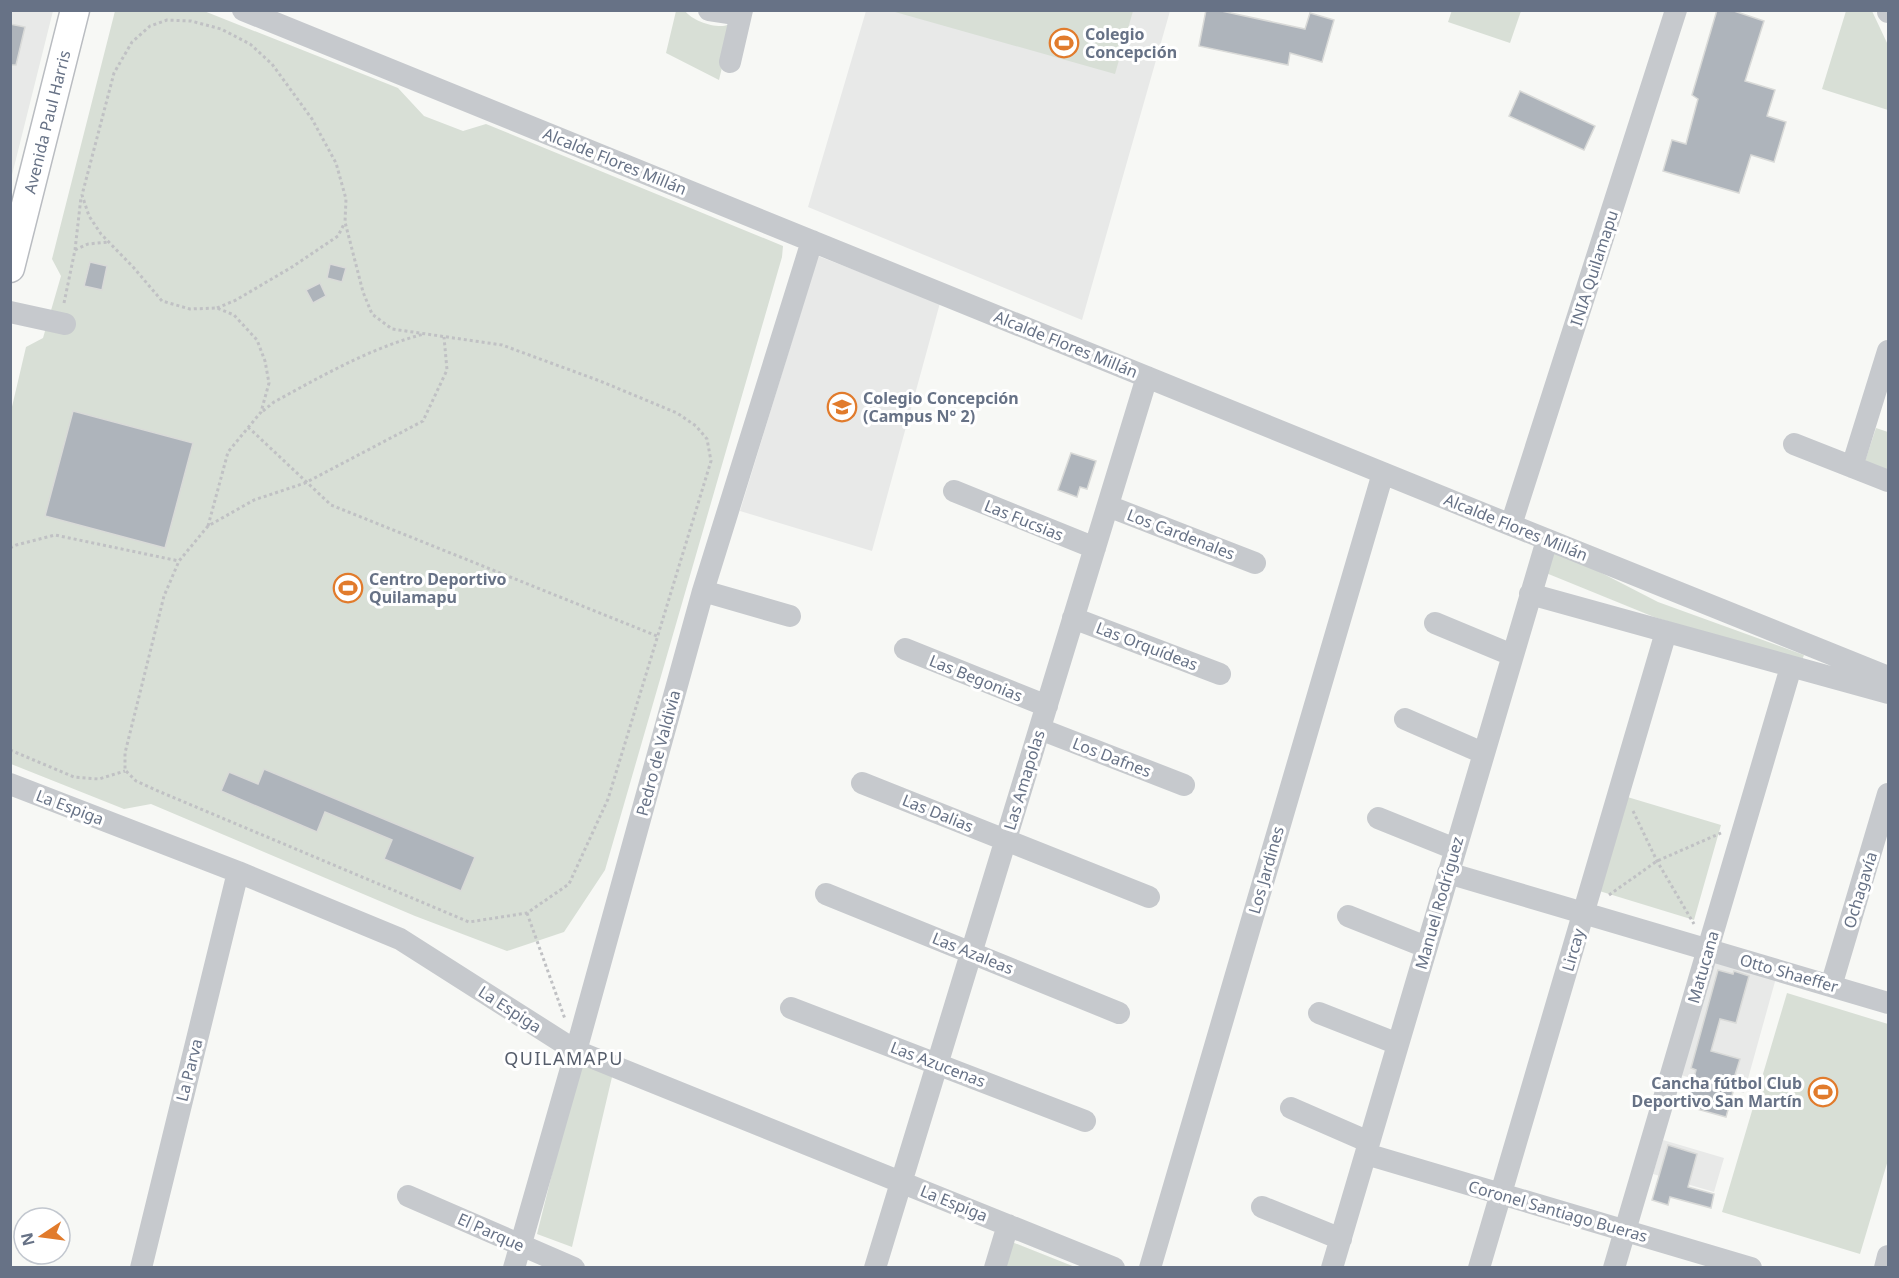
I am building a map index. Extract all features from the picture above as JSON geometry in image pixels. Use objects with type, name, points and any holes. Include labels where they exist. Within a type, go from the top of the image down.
[{"type":"main road","name":"Avenida Paul Harris","points":[[10,268],[75,10]]},
{"type":"street","name":"Alcalde Flores Millán","points":[[243,10],[1547,540],[1888,676]]},
{"type":"street","points":[[709,10],[729,13],[740,10],[730,62]]},
{"type":"street","name":"INIA Quilamapu","points":[[1511,525],[1676,10]]},
{"type":"street","name":"Pedro de Valdivia","points":[[514,1268],[703,591],[812,241]]},
{"type":"street","points":[[10,312],[62,323]]},
{"type":"street","points":[[1852,467],[1888,351]]},
{"type":"street","name":"Las Amapolas","points":[[875,1268],[1147,377]]},
{"type":"street","points":[[1794,444],[1888,481]]},
{"type":"street","name":"Los Jardines","points":[[1150,1268],[1383,473]]},
{"type":"street","name":"Las Fucsias","points":[[954,491],[1095,548]]},
{"type":"street","name":"Los Cardenales","points":[[1108,506],[1255,563]]},
{"type":"street","name":"Manuel Rodríguez","points":[[1332,1268],[1547,540]]},
{"type":"street","points":[[703,591],[790,616]]},
{"type":"street","points":[[1530,594],[1888,693]]},
{"type":"street","name":"Las Orquídeas","points":[[1073,618],[1220,674]]},
{"type":"street","points":[[1435,623],[1512,655]]},
{"type":"street","name":"Lircay","points":[[1479,1268],[1666,632]]},
{"type":"street","name":"Las Begonias","points":[[905,649],[1047,706]]},
{"type":"street","name":"Matucana","points":[[1614,1268],[1791,667]]},
{"type":"street","points":[[1405,719],[1483,753]]},
{"type":"street","name":"Los Dafnes","points":[[1040,729],[1184,785]]},
{"type":"street","name":"Las Dalias","points":[[862,783],[1149,897]]},
{"type":"street","name":"La Espiga","points":[[10,784],[238,872],[400,939],[576,1051],[1114,1268]]},
{"type":"street","name":"Ochagavía","points":[[1832,986],[1888,794]]},
{"type":"street","points":[[1378,818],[1455,849]]},
{"type":"street","name":"La Parva","points":[[141,1268],[238,872]]},
{"type":"street","name":"Otto Shaeffer","points":[[1448,873],[1888,1003]]},
{"type":"street","name":"Las Azaleas","points":[[826,894],[1119,1012]]},
{"type":"street","points":[[1348,916],[1426,947]]},
{"type":"street","name":"Las Azucenas","points":[[791,1008],[1085,1121]]},
{"type":"street","points":[[1319,1012],[1398,1044]]},
{"type":"street","name":"Coronel Santiago Bueras","points":[[1291,1108],[1367,1148],[1501,1193],[1750,1267]]},
{"type":"street","name":"El Parque","points":[[408,1196],[574,1268]]},
{"type":"street","points":[[1262,1207],[1341,1239]]},
{"type":"street","points":[[995,1268],[1008,1225]]},
{"type":"street","points":[[1885,1268],[1888,1256]]},
{"type":"path","points":[[62,323],[82,195],[114,73],[132,42],[150,26],[167,20],[191,21],[221,29],[250,44],[272,64],[312,119],[336,163],[346,199],[345,222],[363,292],[372,314],[392,329],[444,336],[502,345],[600,381],[677,413],[696,426],[707,439],[711,461],[608,799],[568,884],[527,913],[469,922],[158,791],[136,781],[125,770],[125,753],[164,596],[179,561],[208,526],[254,500],[305,483],[423,421],[447,370],[444,336]]},
{"type":"path","points":[[82,195],[88,216],[108,242],[135,268],[162,301],[190,309],[217,308],[236,300],[292,267],[338,236],[345,222]]},
{"type":"path","points":[[75,250],[88,244],[108,242]]},
{"type":"path","points":[[217,308],[234,315],[256,340],[265,361],[269,383],[261,412]]},
{"type":"path","points":[[208,526],[228,452],[261,412],[274,402],[355,359],[401,340],[425,334]]},
{"type":"path","points":[[248,427],[331,505],[657,636]]},
{"type":"path","points":[[10,548],[55,535],[179,561]]},
{"type":"path","points":[[10,750],[74,777],[99,779],[125,770]]},
{"type":"path","points":[[1621,786],[1657,861],[1708,950]]},
{"type":"path","points":[[1584,913],[1657,861],[1745,823]]},
{"type":"path","points":[[527,913],[576,1051]]},
{"type":"shaded area","name":"Colegio Concepción","points":[[896,10],[1133,11],[1115,74],[895,12]]},
{"type":"shaded area","points":[[1452,10],[1521,11],[1510,43],[1448,22]]},
{"type":"shaded area","points":[[11,11],[53,11],[11,179]]},
{"type":"shaded area","name":"Centro Deportivo Quilamapu","points":[[115,11],[204,11],[398,88],[424,116],[463,131],[486,124],[783,246],[782,257],[605,870],[564,932],[507,951],[415,916],[151,804],[124,809],[11,764],[11,411],[26,347],[43,338],[61,276],[52,259]]},
{"type":"shaded area","points":[[676,11],[685,11],[697,20],[713,25],[724,26],[733,22],[719,80],[666,53]]},
{"type":"shaded area","name":"Colegio Concepción","points":[[866,11],[1170,11],[1082,320],[808,207]]},
{"type":"shaded area","points":[[1846,11],[1872,11],[1888,45],[1888,110],[1822,89]]},
{"type":"shaded area","name":"Colegio Concepción (Campus N° 2)","points":[[818,256],[940,303],[872,551],[740,511]]},
{"type":"shaded area","points":[[1876,428],[1888,432],[1888,473],[1864,464]]},
{"type":"shaded area","points":[[1553,548],[1658,602],[1804,655],[1801,663],[1654,617],[1546,573]]},
{"type":"shaded area","points":[[1624,796],[1721,825],[1694,920],[1596,890]]},
{"type":"shaded area","points":[[1714,960],[1776,978],[1744,1093],[1681,1075]]},
{"type":"shaded area","name":"Cancha fútbol Club Deportivo San Martín","points":[[1787,993],[1888,1024],[1888,1160],[1860,1254],[1722,1212]]},
{"type":"shaded area","points":[[580,1062],[612,1077],[572,1247],[537,1234]]},
{"type":"shaded area","points":[[1663,1140],[1724,1158],[1714,1192],[1653,1174]]},
{"type":"shaded area","points":[[1012,1242],[1075,1267],[1004,1268]]},
{"type":"building","points":[[1206,10],[1217,10],[1305,29],[1310,13],[1334,20],[1322,62],[1290,53],[1288,65],[1199,46]]},
{"type":"building","points":[[1717,10],[1731,10],[1764,21],[1745,81],[1775,90],[1767,116],[1786,122],[1774,162],[1751,155],[1739,193],[1663,171],[1672,140],[1686,144],[1698,99],[1692,95]]},
{"type":"building","points":[[10,24],[25,27],[16,65],[10,65]]},
{"type":"building","points":[[1520,91],[1595,126],[1584,150],[1509,116]]},
{"type":"building","points":[[90,262],[107,266],[102,290],[84,286]]},
{"type":"building","points":[[330,264],[346,268],[342,282],[327,278]]},
{"type":"building","points":[[320,283],[326,296],[313,303],[306,290]]},
{"type":"building","points":[[73,411],[193,443],[165,548],[45,516]]},
{"type":"building","points":[[1071,453],[1096,461],[1087,489],[1080,487],[1077,497],[1058,490]]},
{"type":"building","points":[[264,769],[475,857],[461,891],[384,859],[392,840],[325,812],[317,832],[221,791],[229,772],[258,784]]},
{"type":"building","points":[[1718,970],[1733,974],[1734,971],[1749,976],[1736,1023],[1720,1019],[1711,1051],[1740,1059],[1730,1091],[1733,1092],[1726,1117],[1686,1106],[1696,1070],[1691,1068]]},
{"type":"building","points":[[1668,1145],[1697,1154],[1688,1187],[1714,1194],[1711,1208],[1670,1197],[1668,1205],[1652,1200]]},
{"type":"place","name":"Colegio Concepción","points":[[1064,43]]},
{"type":"place","name":"Colegio Concepción (Campus N° 2)","points":[[842,407]]},
{"type":"place","name":"Centro Deportivo Quilamapu","points":[[348,588]]},
{"type":"place","name":"Cancha fútbol Club Deportivo San Martín","points":[[1823,1092]]},
{"type":"district","name":"QUILAMAPU","points":[[564,1058]]}]
